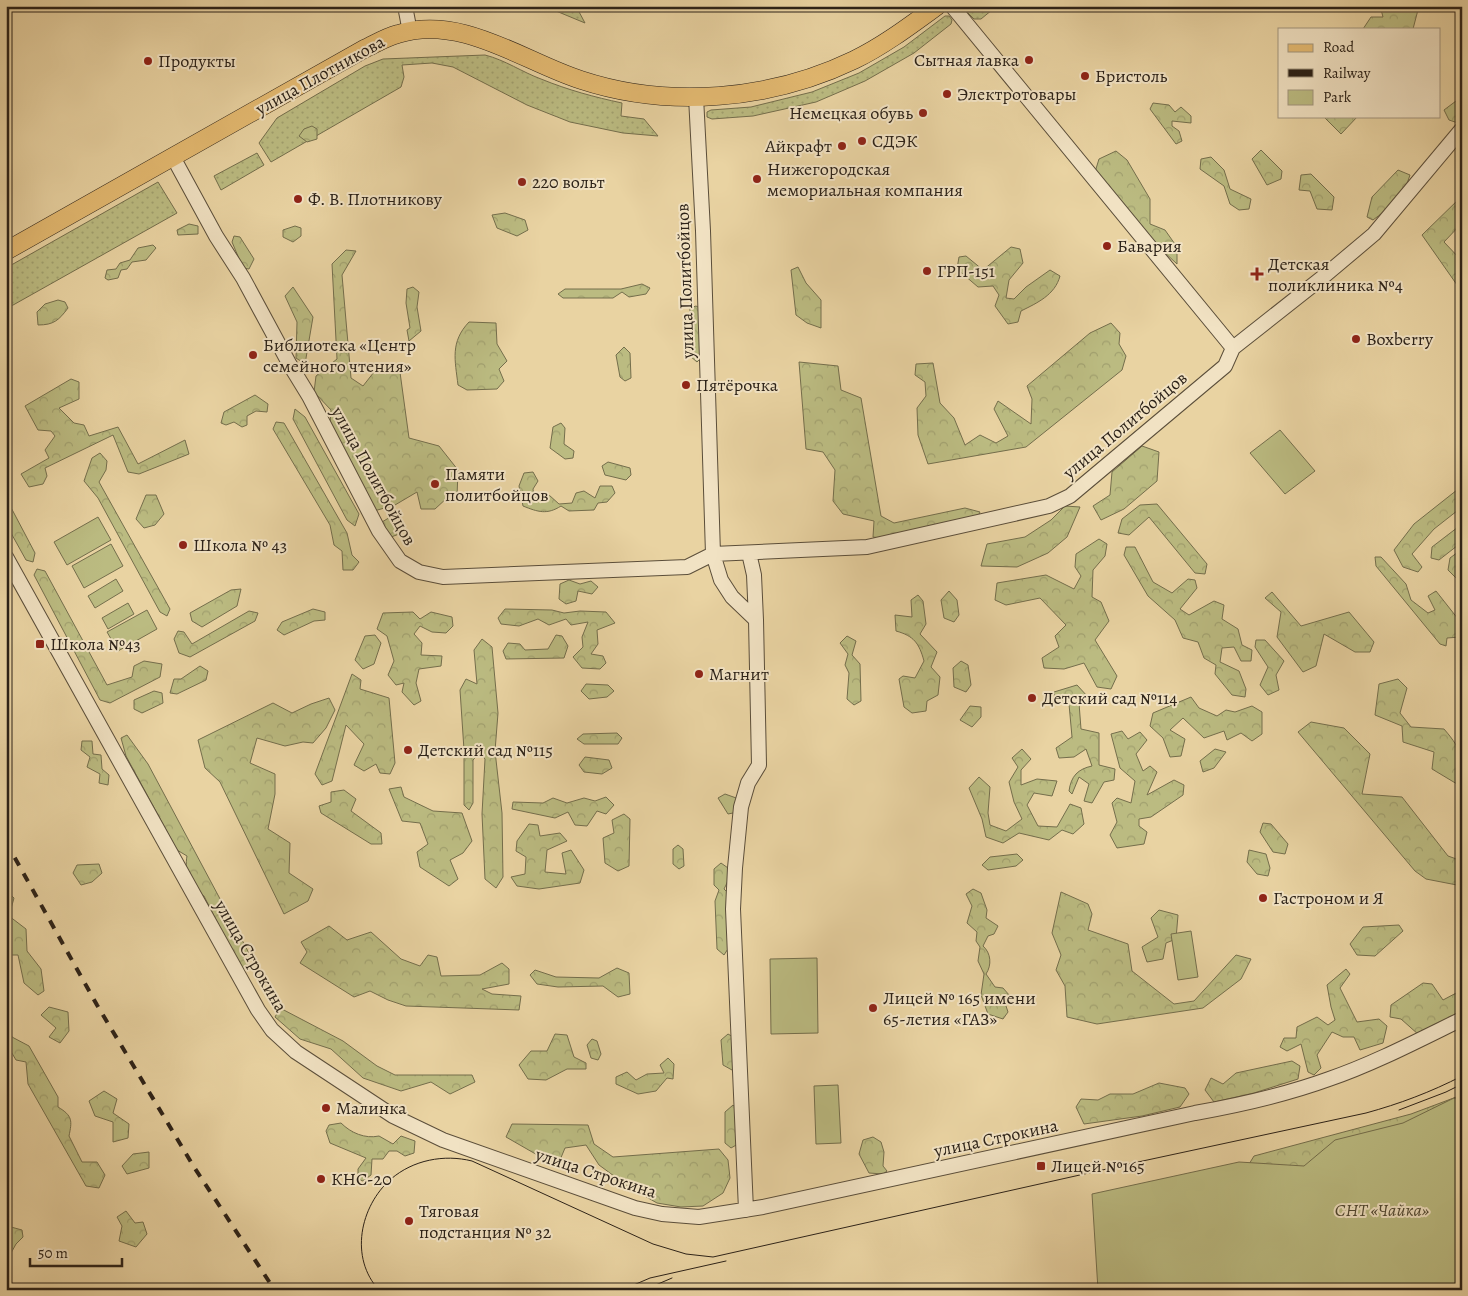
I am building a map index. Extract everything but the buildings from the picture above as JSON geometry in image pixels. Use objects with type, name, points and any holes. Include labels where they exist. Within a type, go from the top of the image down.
[{"type":"main road","name":"улица Плотникова","points":[[6,251],[364,50],[398,34],[430,30],[479,38],[500,44],[546,67],[604,87],[647,95],[720,96],[749,93],[807,79],[855,60],[896,35],[937,6]]},
{"type":"street","points":[[405,6],[410,32]]},
{"type":"street","points":[[952,6],[1233,348]]},
{"type":"street","name":"улица Политбойцов","points":[[696,97],[703,231],[713,554]]},
{"type":"street","name":"улица Политбойцов","points":[[173,157],[216,236],[243,278],[309,396],[379,531],[400,561],[419,572],[443,577],[688,567],[713,554],[867,547],[1049,506],[1070,496],[1225,366],[1233,348],[1323,278],[1374,234],[1462,129]]},
{"type":"street","points":[[746,1210],[733,909],[740,807],[748,783],[759,765],[756,620],[754,575],[750,553]]},
{"type":"street","points":[[713,554],[721,580],[732,597],[756,620]]},
{"type":"street","name":"улица Строкина","points":[[6,557],[246,989],[258,1010],[282,1041],[304,1058],[385,1111],[443,1140],[635,1208],[662,1214],[699,1216],[746,1210],[1261,1100],[1330,1079],[1409,1045],[1462,1019]]},
{"type":"green space","points":[[544,6],[573,6],[577,8],[585,23]]},
{"type":"green space","points":[[961,6],[990,6],[992,10],[981,19],[974,19]]},
{"type":"green space","points":[[1380,6],[1419,6],[1413,28],[1364,28],[1371,17],[1383,17]]},
{"type":"green space","points":[[945,16],[949,16],[952,20],[951,24],[914,53],[865,81],[816,102],[753,116],[712,119],[707,117],[707,112],[711,110],[751,107],[812,92],[859,73],[904,47]]},
{"type":"green space","points":[[485,55],[561,87],[622,103],[621,116],[644,119],[658,136],[623,133],[570,122],[527,105],[453,67],[432,63],[402,65],[404,77],[401,87],[271,162],[259,143],[277,118],[365,66],[383,59]]},
{"type":"green space","points":[[1460,98],[1462,121],[1458,123],[1449,120],[1444,110]]},
{"type":"green space","points":[[1153,103],[1169,105],[1175,112],[1181,107],[1191,116],[1191,123],[1172,121],[1172,126],[1179,131],[1182,141],[1176,144],[1150,109]]},
{"type":"green space","points":[[1325,118],[1356,118],[1341,134]]},
{"type":"green space","points":[[312,126],[317,129],[317,139],[307,142],[299,136],[304,129]]},
{"type":"green space","points":[[1261,150],[1282,171],[1281,179],[1267,185],[1252,159]]},
{"type":"green space","points":[[1116,151],[1127,160],[1150,199],[1150,224],[1165,230],[1177,247],[1177,264],[1148,237],[1095,172],[1099,159]]},
{"type":"green space","points":[[257,153],[264,165],[221,190],[214,176]]},
{"type":"green space","points":[[1211,157],[1224,170],[1230,189],[1251,199],[1249,209],[1239,210],[1230,204],[1224,186],[1200,169],[1201,159]]},
{"type":"green space","points":[[1398,170],[1410,175],[1408,182],[1390,206],[1379,216],[1373,220],[1367,217],[1372,197]]},
{"type":"green space","points":[[1311,174],[1334,197],[1332,210],[1317,209],[1310,191],[1299,190],[1301,175]]},
{"type":"green space","points":[[158,182],[177,213],[6,309],[6,268]]},
{"type":"green space","points":[[1462,196],[1462,223],[1444,242],[1462,261],[1462,292],[1422,235]]},
{"type":"green space","points":[[505,213],[525,220],[528,230],[517,236],[497,228],[492,215]]},
{"type":"green space","points":[[189,224],[198,226],[198,234],[178,235],[177,230]]},
{"type":"green space","points":[[295,226],[301,228],[301,236],[293,242],[283,237],[283,230]]},
{"type":"green space","points":[[234,236],[240,237],[254,259],[249,269],[243,268],[232,242]]},
{"type":"green space","points":[[153,245],[156,248],[146,260],[132,262],[127,269],[121,270],[118,278],[108,280],[105,278],[107,270],[116,269],[120,263],[130,260],[138,248]]},
{"type":"green space","points":[[1011,247],[1020,249],[1023,263],[1009,280],[1006,298],[1014,299],[1026,287],[1050,270],[1060,276],[1058,283],[1050,293],[1021,311],[1018,322],[1008,324],[995,306],[999,295],[993,286],[978,287],[957,269],[959,257],[966,256],[983,270]]},
{"type":"green space","points":[[346,250],[356,251],[342,275],[351,378],[363,386],[374,372],[399,365],[409,438],[439,446],[458,470],[457,497],[448,497],[435,509],[421,509],[417,492],[395,505],[374,511],[329,438],[331,410],[314,392],[316,376],[337,359],[332,264]]},
{"type":"green space","points":[[798,267],[806,283],[821,300],[821,328],[807,323],[796,315],[791,270]]},
{"type":"green space","points":[[642,284],[650,288],[646,294],[629,297],[622,292],[613,298],[563,298],[558,294],[565,289],[621,289]]},
{"type":"green space","points":[[293,287],[313,317],[305,364],[296,358],[297,322],[285,296]]},
{"type":"green space","points":[[413,287],[419,292],[417,307],[421,331],[409,341],[407,330],[410,328],[406,303],[407,289]]},
{"type":"green space","points":[[58,300],[65,302],[68,308],[65,312],[52,323],[38,325],[37,312],[45,304]]},
{"type":"green space","points":[[696,306],[700,308],[702,357],[697,362],[690,356],[690,308]]},
{"type":"green space","points":[[469,322],[496,323],[497,344],[507,361],[499,369],[504,381],[497,389],[467,390],[458,385],[455,359],[456,344],[463,329]]},
{"type":"green space","points":[[1111,323],[1120,333],[1119,344],[1126,356],[1122,370],[1026,447],[928,464],[918,435],[917,408],[926,396],[925,382],[915,375],[916,364],[933,363],[940,403],[954,418],[965,445],[980,435],[996,443],[1008,436],[994,409],[998,401],[1031,424],[1032,399],[1027,386],[1090,333]]},
{"type":"green space","points":[[624,347],[630,353],[631,378],[625,381],[620,377],[616,355]]},
{"type":"green space","points":[[799,362],[838,366],[841,390],[861,398],[881,516],[894,523],[965,508],[980,512],[972,529],[886,539],[873,537],[874,521],[843,514],[833,501],[835,470],[823,452],[806,449]]},
{"type":"green space","points":[[71,379],[79,382],[79,399],[59,408],[74,423],[84,425],[89,436],[118,427],[138,464],[185,440],[189,454],[139,474],[128,472],[113,435],[45,468],[47,476],[43,484],[29,487],[21,474],[49,458],[45,450],[55,436],[51,431],[38,430],[25,406]]},
{"type":"green space","points":[[255,395],[268,404],[267,412],[256,411],[247,416],[247,425],[242,427],[234,422],[226,425],[221,423],[224,412]]},
{"type":"green space","points":[[295,409],[305,417],[359,514],[355,526],[347,520],[293,419]]},
{"type":"green space","points":[[276,422],[284,423],[347,533],[352,555],[359,562],[353,570],[343,570],[342,551],[334,545],[330,525],[273,429]]},
{"type":"green space","points":[[561,423],[565,428],[564,444],[574,451],[573,458],[565,459],[550,448],[553,427]]},
{"type":"green space","points":[[1280,430],[1315,471],[1285,494],[1250,453]]},
{"type":"green space","points":[[1142,446],[1159,452],[1157,481],[1124,509],[1101,520],[1093,506],[1110,495],[1112,472]]},
{"type":"green space","points":[[100,453],[107,461],[106,470],[99,482],[170,609],[167,616],[160,612],[98,498],[84,481],[92,458]]},
{"type":"green space","points":[[608,462],[630,468],[631,475],[626,480],[605,475],[602,466]]},
{"type":"green space","points":[[533,472],[538,481],[533,489],[534,498],[549,495],[559,504],[572,503],[576,493],[584,491],[595,498],[600,486],[612,486],[615,493],[607,502],[598,503],[594,510],[569,511],[561,506],[547,512],[538,511],[523,506],[519,486],[524,473]]},
{"type":"green space","points":[[1462,486],[1462,507],[1434,529],[1412,554],[1422,567],[1418,572],[1403,567],[1394,550],[1414,524]]},
{"type":"green space","points":[[146,495],[156,495],[164,514],[155,525],[144,528],[136,519]]},
{"type":"green space","points":[[6,498],[35,553],[33,562],[26,560],[6,524]]},
{"type":"green space","points":[[1157,504],[1207,564],[1205,574],[1195,573],[1149,517],[1129,535],[1118,533],[1122,519],[1140,505]]},
{"type":"green space","points":[[1065,506],[1080,507],[1067,537],[1048,553],[1017,567],[981,566],[987,544],[1025,537],[1051,520]]},
{"type":"green space","points":[[392,516],[402,521],[402,533],[391,537],[382,532],[382,522]]},
{"type":"green space","points":[[98,517],[111,540],[67,565],[54,542]]},
{"type":"green space","points":[[1462,524],[1462,542],[1439,560],[1431,558],[1432,547]]},
{"type":"green space","points":[[1099,539],[1107,544],[1105,556],[1093,570],[1092,597],[1101,602],[1109,621],[1095,640],[1117,676],[1111,689],[1097,687],[1084,663],[1064,669],[1044,668],[1042,658],[1059,647],[1055,636],[1066,625],[1040,598],[1006,605],[995,600],[997,583],[1046,575],[1074,589],[1081,576],[1075,567],[1076,554]]},
{"type":"green space","points":[[111,544],[123,566],[84,588],[72,566]]},
{"type":"green space","points":[[1126,547],[1135,547],[1153,582],[1172,593],[1188,579],[1195,580],[1197,588],[1180,609],[1189,615],[1214,601],[1224,605],[1222,619],[1238,629],[1242,645],[1252,650],[1251,661],[1241,661],[1234,647],[1222,648],[1220,662],[1239,671],[1246,689],[1245,697],[1232,695],[1215,674],[1216,665],[1204,658],[1198,642],[1183,638],[1175,620],[1148,596],[1124,555]]},
{"type":"green space","points":[[1462,549],[1462,559],[1460,561],[1462,564],[1462,584],[1448,570],[1450,558]]},
{"type":"green space","points":[[1375,557],[1381,557],[1406,584],[1411,600],[1428,613],[1435,610],[1428,596],[1436,591],[1462,624],[1460,637],[1447,638],[1446,646],[1440,644],[1376,566]]},
{"type":"green space","points":[[37,569],[45,571],[107,685],[132,677],[134,666],[144,661],[162,664],[160,677],[110,703],[100,700],[34,575]]},
{"type":"green space","points":[[116,579],[123,591],[95,608],[88,596]]},
{"type":"green space","points":[[569,580],[580,584],[591,581],[598,587],[592,594],[578,591],[576,601],[566,604],[559,599],[560,584]]},
{"type":"green space","points":[[241,589],[237,606],[202,627],[192,621],[190,613],[231,590]]},
{"type":"green space","points":[[949,591],[957,600],[959,615],[954,622],[944,618],[941,600]]},
{"type":"green space","points":[[1272,592],[1301,626],[1349,612],[1374,642],[1370,652],[1355,652],[1324,634],[1316,666],[1303,672],[1277,637],[1281,612],[1265,598]]},
{"type":"green space","points":[[918,595],[923,601],[926,624],[920,634],[937,652],[931,667],[940,677],[938,695],[927,701],[926,711],[912,713],[904,707],[899,679],[903,676],[915,678],[924,661],[915,641],[907,635],[896,631],[895,615],[912,617],[911,600]]},
{"type":"green space","points":[[128,603],[134,614],[108,629],[102,618]]},
{"type":"green space","points":[[313,609],[325,612],[325,620],[314,621],[284,635],[277,630],[282,622]]},
{"type":"green space","points":[[505,609],[552,610],[564,613],[580,611],[606,612],[615,623],[597,630],[598,644],[591,654],[603,656],[606,663],[600,669],[582,668],[573,657],[583,647],[582,637],[588,622],[571,625],[566,619],[549,625],[538,619],[519,626],[501,624],[498,618]]},
{"type":"green space","points":[[147,610],[157,629],[118,651],[107,632]]},
{"type":"green space","points":[[249,611],[258,613],[255,621],[190,657],[179,653],[174,639],[178,631],[184,632],[192,644]]},
{"type":"green space","points":[[413,612],[420,619],[431,612],[452,617],[453,626],[446,633],[432,632],[420,626],[414,634],[422,643],[421,655],[442,656],[441,666],[419,669],[416,683],[421,701],[414,705],[402,692],[404,683],[396,685],[388,675],[394,661],[387,636],[377,629],[383,613]]},
{"type":"green space","points":[[375,635],[381,643],[374,664],[363,669],[355,660],[365,636]]},
{"type":"green space","points":[[556,635],[562,636],[568,646],[564,658],[506,659],[503,651],[508,643],[520,644],[525,650],[548,649]]},
{"type":"green space","points":[[847,636],[856,641],[852,655],[860,664],[861,701],[854,705],[847,699],[849,673],[845,665],[848,654],[840,643]]},
{"type":"green space","points":[[482,639],[492,647],[498,713],[495,751],[502,813],[503,877],[496,888],[485,879],[482,814],[485,759],[480,753],[473,760],[473,803],[469,810],[464,805],[464,750],[460,690],[466,679],[477,684],[474,650]]},
{"type":"green space","points":[[1256,640],[1265,640],[1284,661],[1276,675],[1279,690],[1268,695],[1260,685],[1268,667],[1255,647]]},
{"type":"green space","points":[[961,661],[968,665],[971,685],[966,692],[954,687],[953,668]]},
{"type":"green space","points":[[200,666],[208,671],[206,680],[177,694],[170,693],[174,679],[181,679]]},
{"type":"green space","points":[[352,674],[361,680],[360,689],[389,698],[395,763],[390,774],[380,773],[376,764],[364,771],[354,765],[364,744],[346,725],[332,781],[322,785],[315,774]]},
{"type":"green space","points":[[1398,679],[1407,688],[1400,713],[1411,727],[1444,729],[1455,744],[1462,762],[1462,787],[1432,769],[1434,752],[1403,742],[1402,726],[1375,715],[1379,684]]},
{"type":"green space","points":[[586,684],[608,685],[614,691],[607,697],[589,699],[581,691]]},
{"type":"green space","points":[[1077,685],[1088,697],[1079,703],[1081,729],[1099,733],[1099,765],[1115,769],[1114,780],[1104,782],[1092,803],[1084,801],[1089,784],[1079,777],[1072,794],[1069,791],[1073,777],[1079,771],[1092,766],[1086,749],[1074,757],[1059,758],[1056,748],[1072,737],[1069,704],[1055,702],[1054,692]]},
{"type":"green space","points":[[154,691],[162,693],[163,703],[142,713],[134,709],[134,700]]},
{"type":"green space","points":[[1191,697],[1199,708],[1217,716],[1226,710],[1235,712],[1252,706],[1262,712],[1262,734],[1252,741],[1241,733],[1227,740],[1224,731],[1204,738],[1183,718],[1170,730],[1185,739],[1181,756],[1170,757],[1163,738],[1150,726],[1153,713]]},
{"type":"green space","points":[[329,698],[335,710],[326,728],[313,743],[303,742],[285,746],[257,738],[250,763],[275,774],[275,794],[268,829],[290,843],[289,873],[313,889],[308,901],[284,914],[220,782],[205,768],[198,740],[273,703],[292,713]]},
{"type":"green space","points":[[970,706],[981,707],[981,717],[972,727],[960,720]]},
{"type":"green space","points":[[1311,722],[1344,728],[1370,754],[1362,794],[1402,797],[1448,856],[1462,861],[1462,886],[1426,879],[1415,871],[1298,732]]},
{"type":"green space","points":[[1122,731],[1128,739],[1140,732],[1147,740],[1136,754],[1143,771],[1150,766],[1157,772],[1147,795],[1174,780],[1184,785],[1183,795],[1151,817],[1139,819],[1139,826],[1147,832],[1144,844],[1117,848],[1110,835],[1117,822],[1112,803],[1117,798],[1131,803],[1135,781],[1120,768],[1111,734]]},
{"type":"green space","points":[[617,733],[622,738],[618,744],[584,744],[577,739],[583,734]]},
{"type":"green space","points":[[127,735],[148,764],[250,955],[249,968],[240,968],[204,896],[192,884],[186,862],[187,856],[177,850],[126,756],[121,738]]},
{"type":"green space","points":[[82,741],[92,741],[93,754],[101,755],[102,769],[109,775],[108,785],[99,783],[100,774],[87,767],[90,757],[81,750]]},
{"type":"green space","points":[[1022,749],[1031,759],[1021,770],[1021,785],[1037,779],[1057,781],[1052,796],[1034,793],[1027,805],[1038,826],[1057,827],[1070,804],[1081,808],[1084,824],[1073,834],[1062,830],[1049,840],[1019,833],[1003,843],[986,837],[982,819],[969,788],[979,777],[990,787],[988,813],[990,825],[1006,831],[1022,819],[1014,802],[1009,782],[1018,767],[1012,758]]},
{"type":"green space","points":[[1215,749],[1226,752],[1214,768],[1203,772],[1200,761]]},
{"type":"green space","points":[[585,757],[609,760],[612,768],[602,774],[584,772],[579,765]]},
{"type":"green space","points":[[401,787],[404,797],[433,811],[462,813],[472,841],[463,853],[450,860],[458,879],[449,886],[420,867],[417,852],[428,844],[420,823],[402,821],[389,789]]},
{"type":"green space","points":[[344,790],[356,799],[351,811],[381,833],[382,844],[371,844],[321,813],[319,806],[331,802],[331,792]]},
{"type":"green space","points":[[725,794],[739,799],[738,812],[728,814],[718,798]]},
{"type":"green space","points":[[606,797],[614,805],[606,814],[597,811],[587,826],[575,825],[568,812],[555,818],[512,809],[513,802],[543,803],[553,798],[567,803],[584,798],[595,801]]},
{"type":"green space","points":[[624,814],[630,819],[629,866],[618,871],[605,863],[603,838],[614,833],[612,820]]},
{"type":"green space","points":[[1263,823],[1271,824],[1288,844],[1285,854],[1273,852],[1260,832]]},
{"type":"green space","points":[[529,824],[538,825],[540,836],[560,833],[567,841],[547,850],[545,872],[566,874],[562,853],[571,850],[584,870],[580,883],[539,889],[517,886],[511,877],[525,874],[526,857],[516,851],[517,841]]},
{"type":"green space","points":[[678,845],[683,849],[684,866],[679,869],[673,864],[673,849]]},
{"type":"green space","points":[[1249,850],[1266,854],[1270,868],[1268,876],[1257,874],[1247,862]]},
{"type":"green space","points":[[1017,854],[1023,860],[1016,866],[988,870],[982,865],[990,857]]},
{"type":"green space","points":[[721,863],[728,868],[728,881],[724,889],[728,893],[731,944],[724,955],[717,949],[715,901],[719,890],[714,885],[714,869]]},
{"type":"green space","points":[[99,864],[102,873],[92,882],[81,885],[73,873],[77,865]]},
{"type":"green space","points":[[973,889],[981,893],[987,910],[986,918],[998,926],[994,934],[988,936],[983,946],[988,952],[990,959],[986,974],[995,987],[1003,988],[1010,996],[1005,1003],[1008,1012],[1003,1019],[988,1014],[981,995],[984,974],[978,961],[980,947],[976,941],[977,932],[967,923],[972,906],[966,894]]},
{"type":"green space","points":[[6,890],[14,898],[9,916],[26,929],[27,951],[41,969],[44,991],[38,995],[24,983],[18,955],[6,955]]},
{"type":"green space","points":[[1061,892],[1088,904],[1092,914],[1088,930],[1128,944],[1132,971],[1174,1004],[1194,1001],[1236,955],[1251,959],[1241,979],[1203,1008],[1097,1024],[1067,1017],[1065,986],[1056,970],[1061,955],[1052,933]]},
{"type":"green space","points":[[1159,910],[1178,915],[1176,939],[1166,943],[1163,959],[1147,962],[1142,947],[1158,937],[1151,918]]},
{"type":"green space","points":[[1399,925],[1403,931],[1375,956],[1357,955],[1350,944],[1363,927]]},
{"type":"green space","points":[[329,926],[347,940],[371,932],[401,959],[420,966],[428,955],[437,957],[441,976],[480,975],[502,963],[509,969],[509,984],[482,989],[492,994],[521,996],[519,1010],[406,1006],[370,991],[354,997],[300,963],[307,952],[301,942]]},
{"type":"green space","points":[[1191,931],[1198,977],[1178,980],[1171,934]]},
{"type":"green space","points":[[817,958],[818,1033],[771,1034],[770,959]]},
{"type":"green space","points":[[617,968],[629,973],[630,994],[618,997],[603,986],[558,987],[537,984],[530,975],[535,970],[556,977],[599,978]]},
{"type":"green space","points":[[1346,969],[1350,974],[1340,988],[1357,1022],[1379,1019],[1387,1026],[1383,1043],[1360,1050],[1354,1037],[1343,1037],[1332,1032],[1317,1055],[1321,1068],[1314,1075],[1308,1072],[1301,1044],[1287,1051],[1280,1047],[1284,1038],[1296,1038],[1297,1027],[1317,1017],[1328,1025],[1335,1020],[1327,985]]},
{"type":"green space","points":[[1423,983],[1432,984],[1443,1000],[1460,991],[1462,993],[1462,1014],[1419,1035],[1401,1019],[1390,1017],[1391,1005]]},
{"type":"green space","points":[[49,1007],[68,1012],[69,1031],[60,1043],[49,1037],[56,1028],[41,1015]]},
{"type":"green space","points":[[280,1008],[343,1041],[377,1066],[395,1075],[472,1075],[475,1082],[450,1094],[431,1082],[401,1091],[363,1078],[331,1049],[300,1039],[275,1017]]},
{"type":"green space","points":[[6,1018],[12,1037],[29,1046],[58,1097],[58,1107],[69,1116],[71,1123],[69,1136],[82,1162],[97,1162],[105,1175],[99,1188],[86,1186],[28,1084],[26,1062],[16,1060],[6,1043]]},
{"type":"green space","points":[[555,1034],[567,1035],[574,1057],[586,1063],[586,1069],[567,1069],[546,1080],[528,1079],[519,1065],[531,1051],[547,1051]]},
{"type":"green space","points":[[728,1034],[735,1038],[738,1065],[732,1070],[723,1065],[721,1040]]},
{"type":"green space","points":[[592,1039],[597,1041],[601,1054],[598,1060],[591,1058],[587,1045]]},
{"type":"green space","points":[[668,1058],[674,1064],[673,1079],[667,1078],[656,1091],[638,1094],[616,1084],[616,1077],[627,1072],[636,1080],[647,1074],[664,1073],[660,1065]]},
{"type":"green space","points":[[1292,1061],[1300,1066],[1298,1079],[1254,1093],[1214,1102],[1205,1090],[1211,1078],[1223,1084],[1236,1073]]},
{"type":"green space","points":[[1159,1083],[1185,1088],[1189,1094],[1180,1107],[1142,1116],[1084,1124],[1076,1107],[1081,1099],[1098,1100],[1110,1094],[1133,1094]]},
{"type":"green space","points":[[838,1085],[841,1143],[816,1144],[814,1086]]},
{"type":"green space","points":[[104,1091],[117,1099],[113,1113],[129,1124],[128,1138],[113,1142],[113,1122],[95,1116],[89,1101]]},
{"type":"green space","points":[[1462,1096],[1462,1108],[1302,1176],[1246,1169],[1254,1156],[1411,1114]]},
{"type":"green space","name":"СНТ «Чайка»","points":[[1454,1098],[1462,1099],[1462,1290],[1098,1290],[1092,1194],[1239,1162],[1304,1166],[1335,1140],[1403,1123]]},
{"type":"green space","points":[[733,1105],[738,1110],[738,1144],[731,1148],[725,1143],[725,1112]]},
{"type":"green space","points":[[341,1123],[349,1130],[358,1134],[369,1137],[379,1136],[393,1144],[401,1136],[415,1141],[414,1153],[405,1156],[397,1151],[389,1151],[383,1159],[372,1159],[371,1175],[363,1181],[358,1179],[358,1169],[366,1158],[330,1143],[326,1131],[329,1125]]},
{"type":"green space","points":[[512,1124],[588,1125],[594,1144],[613,1157],[719,1149],[728,1160],[730,1178],[723,1193],[703,1206],[681,1207],[657,1203],[629,1187],[599,1165],[586,1145],[565,1148],[560,1160],[553,1164],[506,1137]]},
{"type":"green space","points":[[873,1137],[881,1142],[884,1152],[883,1166],[887,1171],[883,1174],[869,1173],[859,1154],[863,1140]]},
{"type":"green space","points":[[149,1152],[149,1168],[127,1174],[122,1166],[133,1154]]},
{"type":"green space","points":[[126,1211],[135,1223],[143,1222],[147,1234],[136,1247],[119,1241],[122,1226],[117,1217]]},
{"type":"green space","points":[[11,1227],[22,1230],[23,1237],[11,1253],[6,1255],[6,1230]]},
{"type":"tram line","points":[[379,1290],[370,1277],[364,1263],[361,1248],[366,1218],[380,1190],[391,1179],[409,1167],[429,1160],[451,1158],[472,1161],[653,1244],[686,1254],[713,1257],[1366,1113],[1415,1097],[1462,1076]]},
{"type":"tram line","points":[[1399,1110],[1462,1084]]},
{"type":"tram line","points":[[622,1290],[650,1278],[726,1261]]},
{"type":"tram line","points":[[644,1290],[672,1278]]},
{"type":"railway","points":[[6,842],[97,1005],[194,1167],[276,1290]]},
{"type":"place","name":"Сытная лавка","points":[[1029,60]]},
{"type":"place","name":"Продукты","points":[[148,61]]},
{"type":"place","name":"Бристоль","points":[[1085,76]]},
{"type":"place","name":"Электротовары","points":[[947,94]]},
{"type":"place","name":"Немецкая обувь","points":[[923,113]]},
{"type":"place","name":"СДЭК","points":[[862,141]]},
{"type":"place","name":"Айкрафт","points":[[842,146]]},
{"type":"place","name":"Нижегородская мемориальная компания","points":[[757,179]]},
{"type":"place","name":"220 вольт","points":[[522,182]]},
{"type":"place","name":"Ф. В. Плотникову","points":[[298,199]]},
{"type":"place","name":"Бавария","points":[[1107,246]]},
{"type":"place","name":"ГРП-151","points":[[927,271]]},
{"type":"place","name":"Детская поликлиника №4","points":[[1257,274]]},
{"type":"place","name":"Boxberry","points":[[1356,339]]},
{"type":"place","name":"Библиотека «Центр семейного чтения»","points":[[253,355]]},
{"type":"place","name":"Пятёрочка","points":[[686,385]]},
{"type":"place","name":"Памяти политбойцов","points":[[435,484]]},
{"type":"place","name":"Школа № 43","points":[[183,545]]},
{"type":"place","name":"Школа №43","points":[[40,644]]},
{"type":"place","name":"Магнит","points":[[699,674]]},
{"type":"place","name":"Детский сад №114","points":[[1032,698]]},
{"type":"place","name":"Детский сад №115","points":[[408,750]]},
{"type":"place","name":"Гастроном и Я","points":[[1263,898]]},
{"type":"place","name":"Лицей № 165 имени 65-летия «ГАЗ»","points":[[873,1008]]},
{"type":"place","name":"Малинка","points":[[326,1108]]},
{"type":"place","name":"Лицей №165","points":[[1041,1166]]},
{"type":"place","name":"КНС-20","points":[[321,1179]]},
{"type":"place","name":"Тяговая подстанция № 32","points":[[409,1221]]}]
